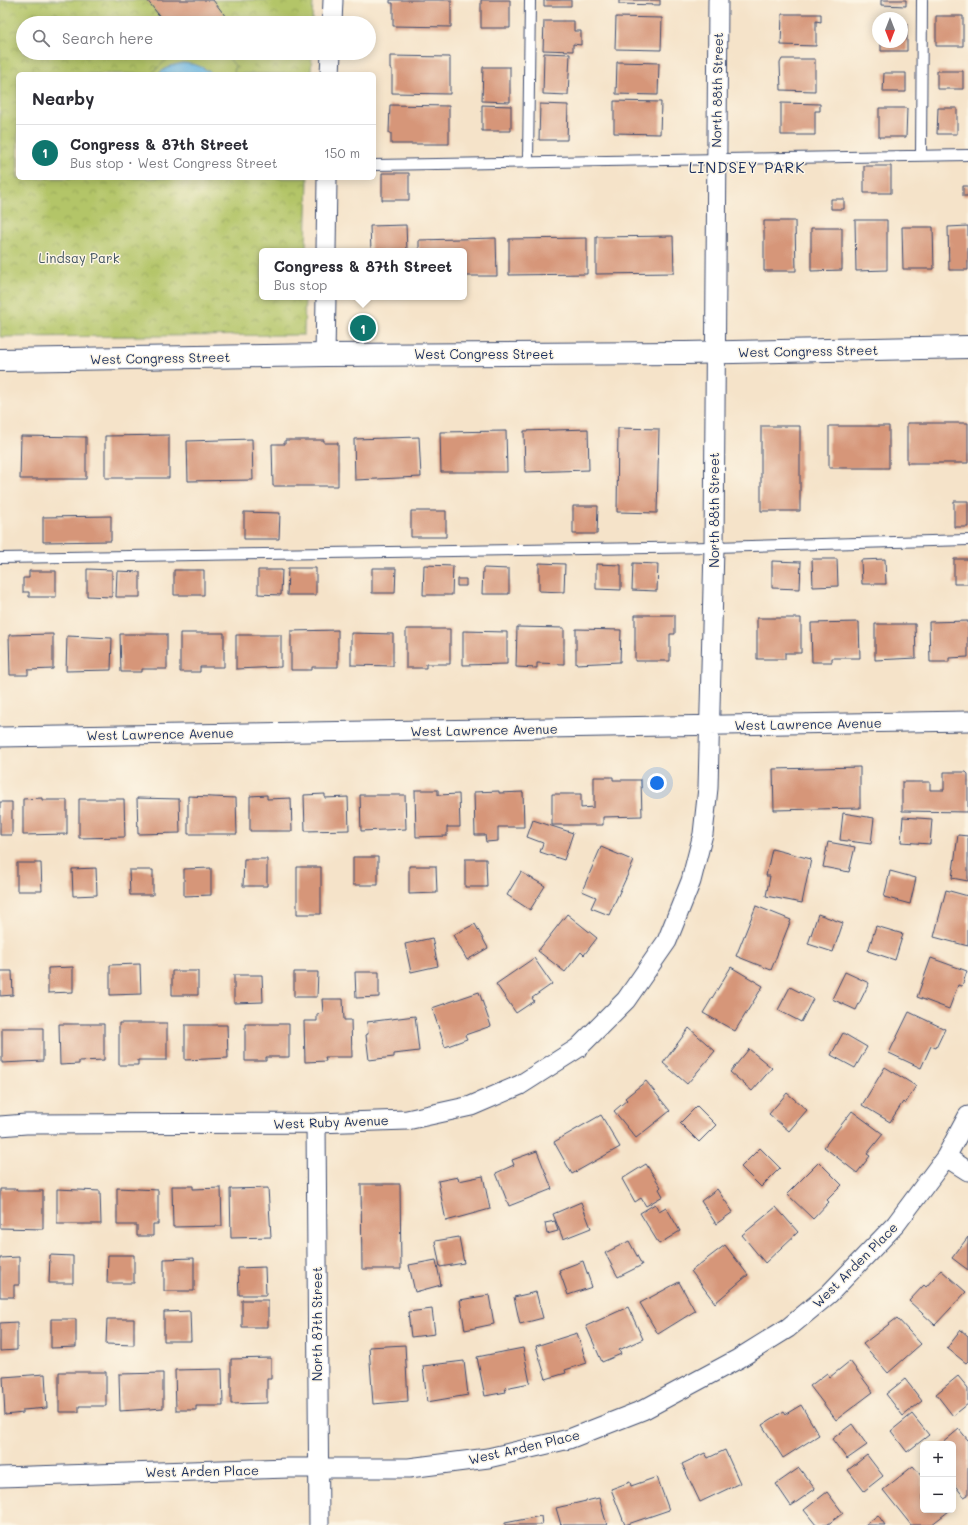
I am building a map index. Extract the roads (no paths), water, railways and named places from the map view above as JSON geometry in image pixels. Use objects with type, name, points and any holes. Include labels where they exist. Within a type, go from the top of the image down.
[{"type":"street","points":[[332,16],[333,0]]},
{"type":"street","name":"North 88th Street","points":[[626,1000],[666,941],[691,881],[703,834],[708,788],[714,547],[718,0]]},
{"type":"street","points":[[330,72],[331,60]]},
{"type":"street","points":[[326,248],[327,180]]},
{"type":"street","points":[[325,355],[326,300]]},
{"type":"street","name":"West Congress Street","points":[[0,360],[325,355],[715,353],[968,347]]},
{"type":"street","name":"West Lawrence Avenue","points":[[0,737],[968,721]]},
{"type":"street","name":"West Ruby Avenue","points":[[0,1126],[33,1124],[316,1123],[407,1120],[471,1106],[520,1085],[578,1048],[626,1000]]},
{"type":"street","name":"West Arden Place","points":[[0,1477],[318,1468],[409,1468],[488,1458],[569,1439],[643,1410],[738,1359],[788,1328],[829,1294],[896,1224],[946,1157],[968,1116]]},
{"type":"street","name":"North 87th Street","points":[[316,1123],[319,1525]]},
{"type":"street","points":[[946,1157],[968,1171]]},
{"type":"lane","points":[[528,162],[530,0]]},
{"type":"lane","points":[[921,156],[922,0]]},
{"type":"lane","points":[[376,165],[716,158],[968,155]]},
{"type":"lane","points":[[0,558],[714,547],[968,540]]},
{"type":"water","points":[[183,63],[191,64],[209,72],[161,72],[170,66]]},
{"type":"place","name":"Congress & 87th Street","points":[[363,328]]},
{"type":"district","name":"LINDSEY PARK","points":[[747,168]]},
{"type":"park label","name":"Lindsay Park","points":[[79,258]]}]
